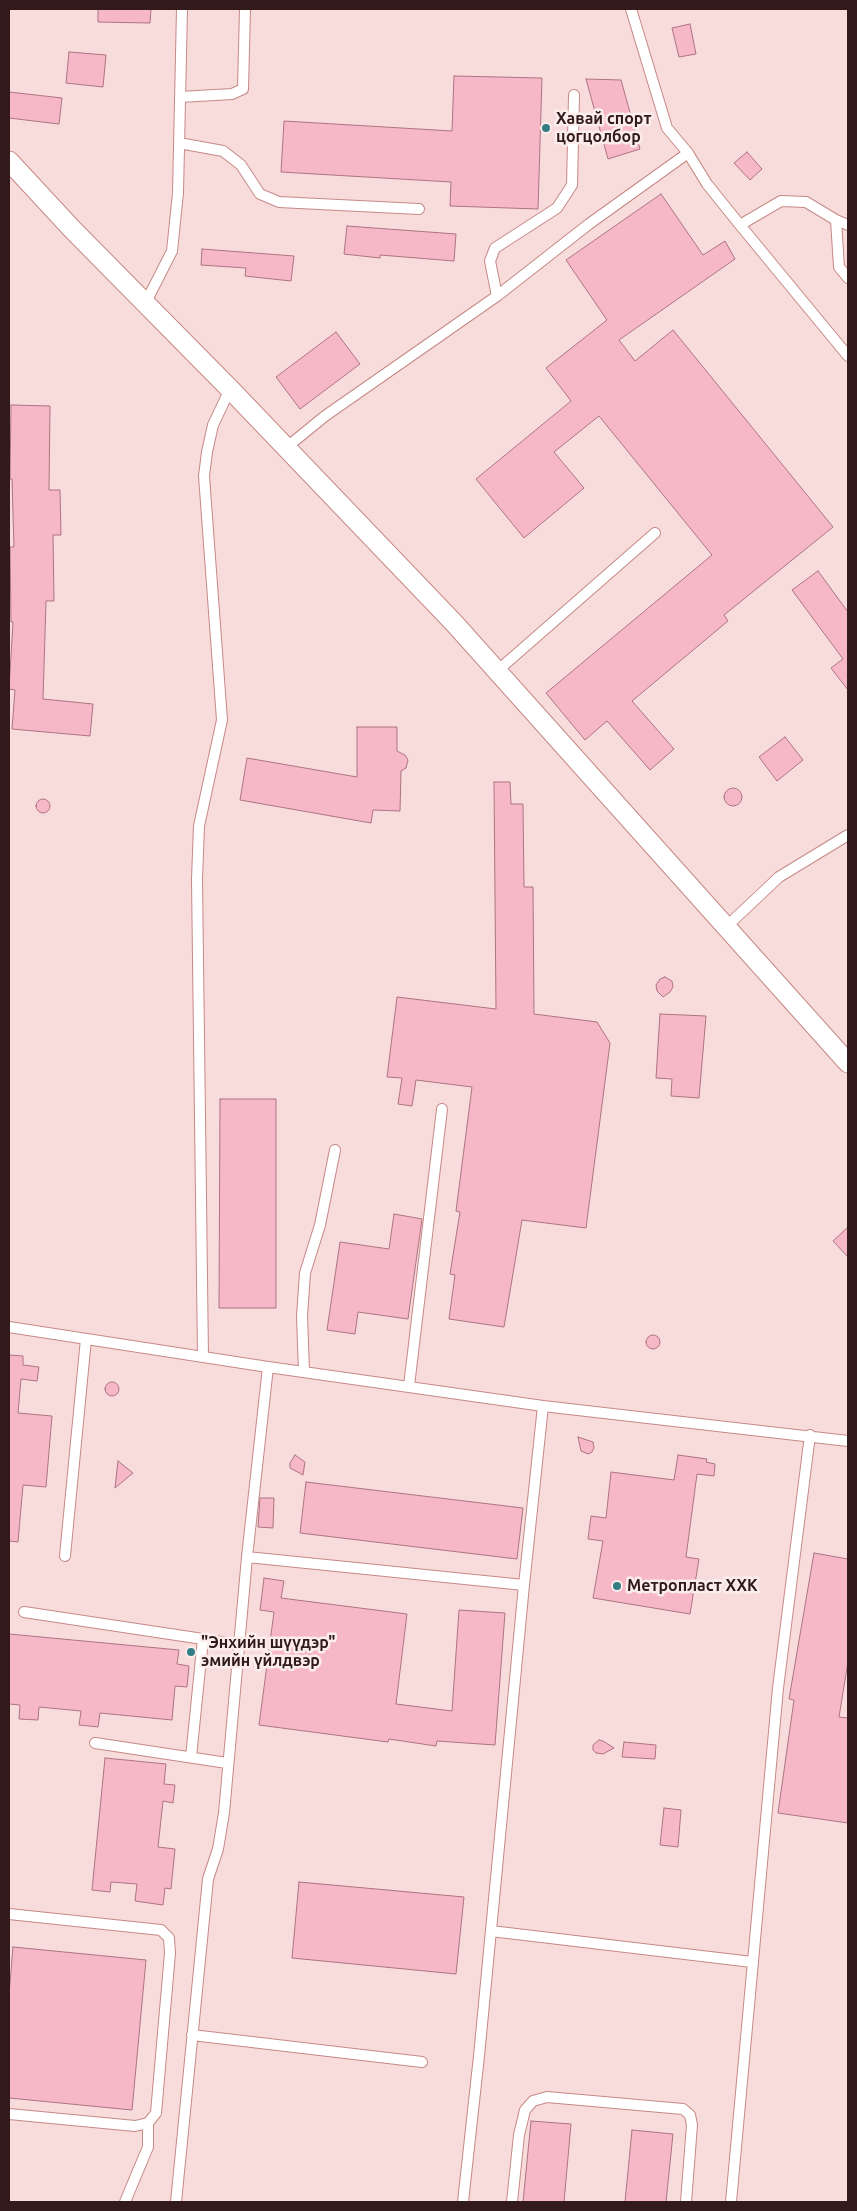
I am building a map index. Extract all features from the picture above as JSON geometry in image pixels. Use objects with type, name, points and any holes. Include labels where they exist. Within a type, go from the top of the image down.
[{"type":"street","points":[[9,161],[72,230],[230,389],[286,447],[320,486],[454,624],[848,1063]]},
{"type":"lane","points":[[145,304],[172,251],[178,193],[182,9]]},
{"type":"lane","points":[[180,97],[232,94],[243,89],[245,9]]},
{"type":"lane","points":[[631,9],[667,128],[688,153],[707,184],[848,356]]},
{"type":"lane","points":[[497,296],[490,261],[495,248],[557,208],[572,185],[574,95]]},
{"type":"lane","points":[[179,143],[223,151],[241,165],[260,194],[279,202],[419,209]]},
{"type":"lane","points":[[286,447],[325,416],[497,296],[589,224],[688,153]]},
{"type":"lane","points":[[740,225],[781,201],[806,202],[848,225]]},
{"type":"lane","points":[[836,220],[840,267],[848,278]]},
{"type":"lane","points":[[203,1357],[197,879],[199,826],[222,720],[204,476],[206,452],[213,425],[230,389]]},
{"type":"lane","points":[[496,672],[655,533]]},
{"type":"lane","points":[[726,927],[779,877],[848,835]]},
{"type":"lane","points":[[409,1386],[442,1109]]},
{"type":"lane","points":[[304,1372],[302,1316],[305,1273],[320,1225],[335,1150]]},
{"type":"lane","points":[[9,1328],[543,1406],[848,1440]]},
{"type":"lane","points":[[65,1556],[86,1339]]},
{"type":"lane","points":[[176,2202],[208,1879],[218,1849],[224,1813],[247,1557],[268,1367]]},
{"type":"lane","points":[[463,2202],[492,1931],[524,1585],[543,1406]]},
{"type":"lane","points":[[731,2202],[778,1688],[810,1435]]},
{"type":"lane","points":[[247,1557],[524,1585]]},
{"type":"lane","points":[[24,1612],[239,1644]]},
{"type":"lane","points":[[190,1757],[204,1639]]},
{"type":"lane","points":[[95,1743],[227,1763]]},
{"type":"lane","points":[[9,1914],[162,1930],[169,1938],[170,1952],[156,2113],[148,2124],[148,2147],[125,2202]]},
{"type":"lane","points":[[492,1931],[752,1962]]},
{"type":"lane","points":[[192,2035],[422,2062]]},
{"type":"lane","points":[[512,2202],[519,2135],[525,2110],[533,2101],[547,2097],[684,2109],[690,2115],[692,2125],[686,2202]]},
{"type":"lane","points":[[9,2114],[135,2126],[148,2124]]},
{"type":"building","points":[[98,9],[151,9],[150,23],[98,22]]},
{"type":"building","points":[[690,24],[696,54],[679,57],[672,28]]},
{"type":"building","points":[[69,52],[106,55],[103,87],[66,83]]},
{"type":"building","points":[[454,76],[542,78],[538,209],[450,206],[451,182],[281,172],[284,121],[452,131]]},
{"type":"building","points":[[586,79],[621,80],[640,149],[608,159]]},
{"type":"building","points":[[9,92],[62,98],[59,124],[9,118]]},
{"type":"building","points":[[747,152],[762,169],[750,180],[734,163]]},
{"type":"building","points":[[661,194],[703,255],[725,241],[735,259],[619,340],[635,361],[673,330],[833,527],[724,615],[728,621],[632,701],[674,749],[650,770],[607,721],[585,740],[546,693],[712,555],[599,416],[554,452],[584,488],[524,538],[476,479],[571,401],[546,368],[607,320],[566,260]]},
{"type":"building","points":[[347,226],[456,234],[454,261],[380,255],[380,258],[344,254]]},
{"type":"building","points":[[202,249],[294,256],[291,281],[245,276],[246,268],[201,265]]},
{"type":"building","points":[[336,332],[360,364],[300,409],[276,377]]},
{"type":"building","points":[[11,405],[50,406],[49,490],[60,490],[61,535],[53,535],[54,601],[46,601],[43,699],[93,704],[90,736],[12,729],[15,690],[9,689],[13,622],[11,622],[10,547],[14,547],[12,479],[10,479]]},
{"type":"building","points":[[818,571],[848,612],[848,690],[831,668],[843,659],[792,590]]},
{"type":"building","points":[[357,727],[397,727],[397,751],[405,755],[408,760],[406,768],[401,771],[400,811],[373,810],[371,823],[240,800],[247,758],[357,777]]},
{"type":"building","points":[[785,737],[803,760],[777,781],[759,757]]},
{"type":"building","points":[[494,782],[510,782],[511,804],[523,804],[524,887],[533,887],[534,1014],[597,1022],[610,1043],[586,1228],[522,1220],[504,1327],[449,1319],[455,1275],[450,1274],[460,1212],[456,1211],[472,1087],[416,1080],[412,1106],[398,1104],[402,1078],[387,1077],[397,997],[496,1009]]},
{"type":"building","points":[[733,788],[739,791],[742,797],[739,803],[733,806],[727,803],[724,797],[727,791]]},
{"type":"building","points":[[43,799],[48,801],[50,806],[48,811],[43,813],[38,811],[36,806],[38,801]]},
{"type":"building","points":[[665,977],[672,981],[673,987],[663,997],[657,991],[656,985],[660,979]]},
{"type":"building","points":[[660,1014],[706,1016],[699,1098],[671,1096],[672,1079],[656,1078]]},
{"type":"building","points":[[220,1099],[276,1099],[276,1308],[219,1308]]},
{"type":"building","points":[[394,1214],[422,1219],[408,1319],[358,1312],[355,1334],[327,1330],[340,1242],[389,1249]]},
{"type":"building","points":[[848,1227],[848,1257],[833,1241]]},
{"type":"building","points":[[650,1335],[656,1335],[660,1342],[656,1349],[650,1349],[646,1345],[646,1339]]},
{"type":"building","points":[[9,1355],[23,1356],[23,1365],[39,1367],[37,1381],[21,1379],[18,1413],[52,1416],[46,1487],[23,1485],[18,1542],[9,1541]]},
{"type":"building","points":[[109,1382],[115,1382],[119,1389],[115,1396],[109,1396],[105,1392],[105,1386]]},
{"type":"building","points":[[578,1437],[593,1442],[594,1448],[592,1452],[588,1454],[581,1451]]},
{"type":"building","points":[[295,1455],[305,1462],[303,1475],[290,1468],[290,1463]]},
{"type":"building","points":[[678,1455],[707,1459],[706,1462],[715,1464],[714,1476],[697,1474],[686,1557],[699,1559],[690,1614],[593,1598],[603,1541],[588,1539],[591,1516],[606,1518],[611,1472],[674,1480]]},
{"type":"building","points":[[118,1461],[133,1473],[115,1488]]},
{"type":"building","points":[[306,1482],[523,1508],[517,1559],[300,1533]]},
{"type":"building","points":[[260,1498],[274,1498],[273,1528],[258,1527]]},
{"type":"building","points":[[814,1553],[848,1559],[848,1662],[839,1717],[848,1718],[848,1823],[778,1813],[794,1700],[789,1699]]},
{"type":"building","points":[[264,1578],[284,1581],[281,1598],[407,1614],[396,1704],[452,1711],[459,1610],[505,1613],[495,1745],[437,1741],[436,1746],[389,1739],[388,1742],[259,1725],[274,1612],[260,1610]]},
{"type":"building","points":[[9,1634],[179,1650],[177,1664],[189,1666],[187,1687],[175,1686],[172,1720],[100,1713],[98,1727],[79,1725],[81,1711],[39,1707],[38,1720],[19,1719],[20,1705],[9,1704]]},
{"type":"building","points":[[599,1740],[614,1748],[603,1754],[596,1753],[593,1750],[593,1745]]},
{"type":"building","points":[[624,1742],[656,1745],[655,1759],[622,1757]]},
{"type":"building","points":[[105,1758],[166,1764],[164,1784],[175,1785],[173,1803],[163,1801],[158,1847],[175,1849],[171,1889],[165,1888],[163,1905],[135,1901],[137,1884],[111,1882],[110,1892],[92,1890]]},
{"type":"building","points":[[664,1808],[681,1810],[678,1847],[660,1845]]},
{"type":"building","points":[[299,1882],[464,1897],[456,1974],[292,1958]]},
{"type":"building","points":[[13,1947],[146,1960],[132,2110],[9,2098],[9,1995]]},
{"type":"building","points":[[531,2121],[571,2124],[564,2202],[523,2202]]},
{"type":"building","points":[[632,2130],[673,2134],[666,2202],[625,2202]]},
{"type":"place","name":"Хавай спорт цогцолбор","points":[[546,128]]},
{"type":"place","name":"Метропласт ХХК","points":[[617,1586]]},
{"type":"place","name":"\"Энхийн шүүдэр\" эмийн үйлдвэр","points":[[191,1652]]}]
